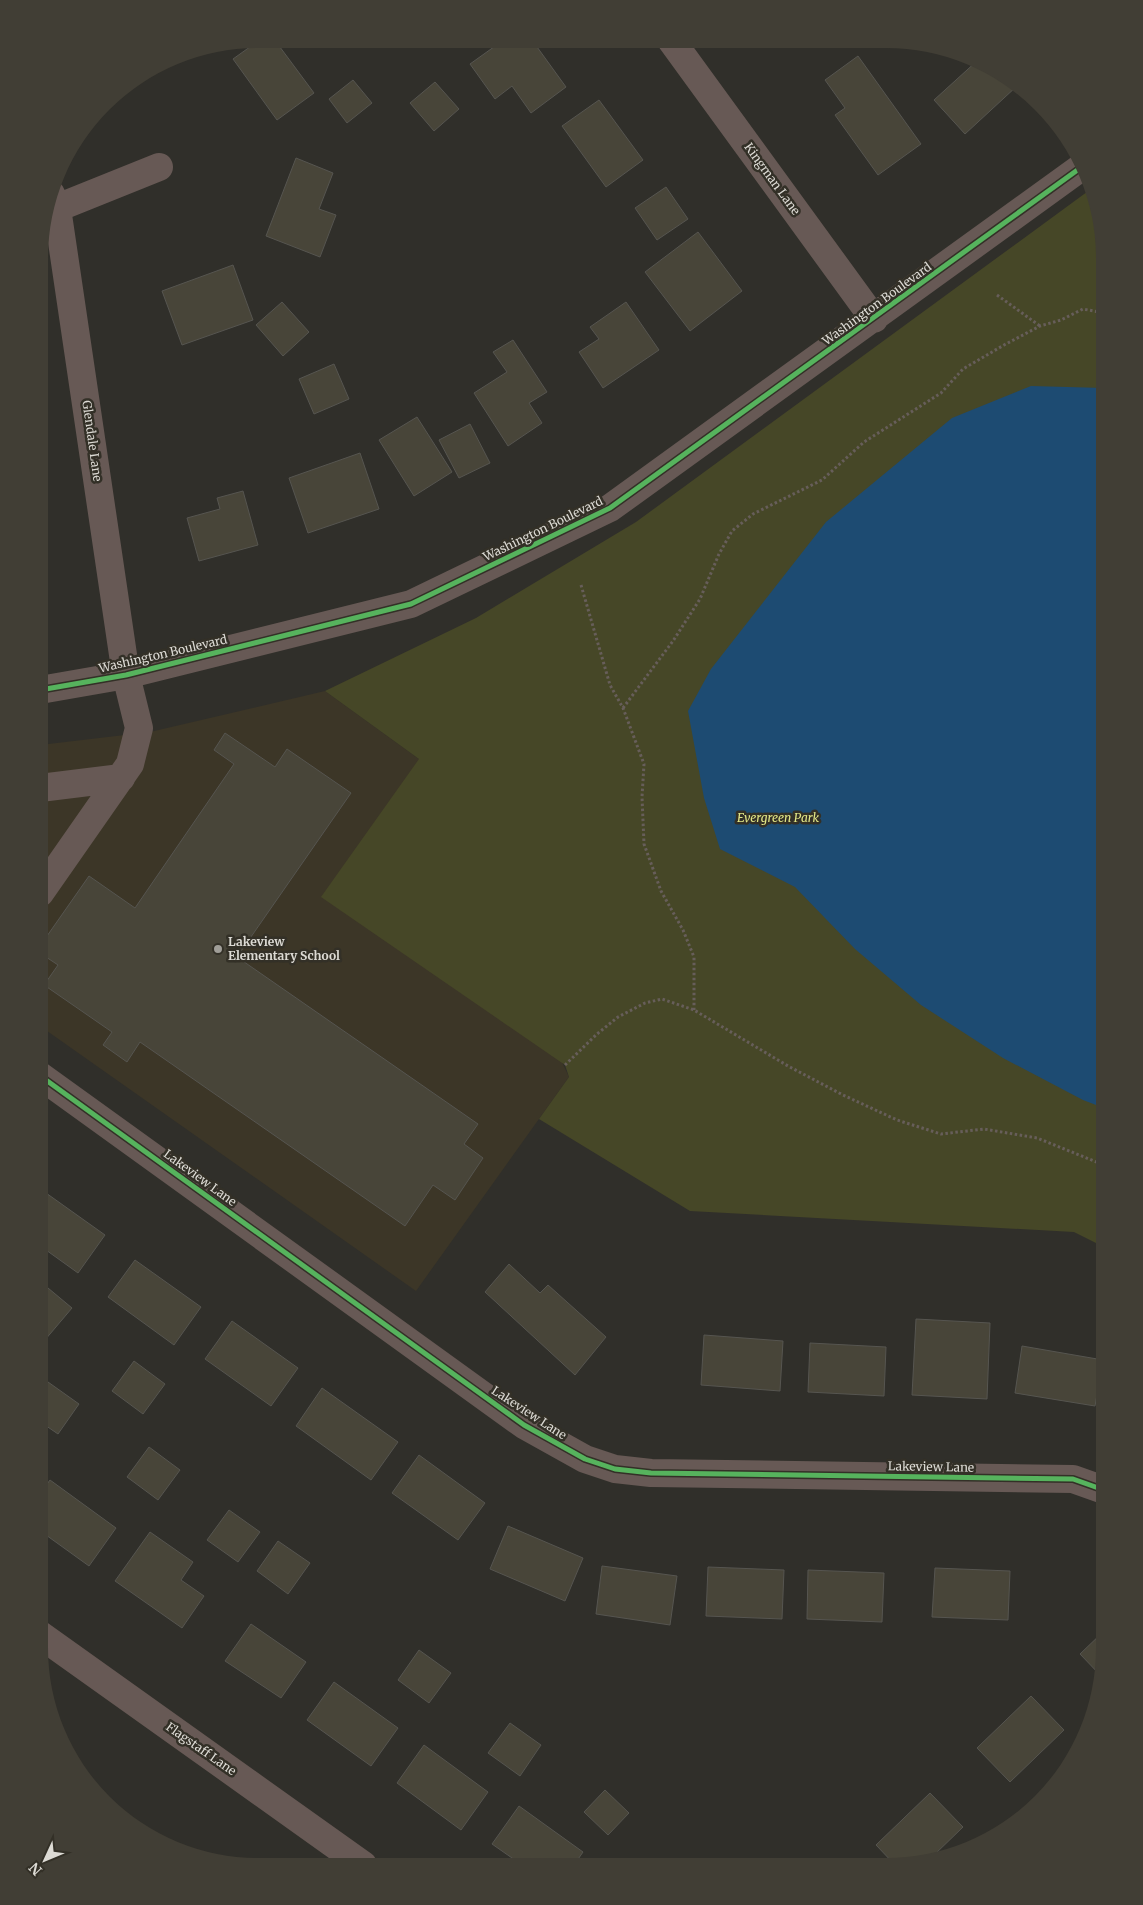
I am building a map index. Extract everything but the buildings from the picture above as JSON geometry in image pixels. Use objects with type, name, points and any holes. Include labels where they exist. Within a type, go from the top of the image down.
[{"type":"street","name":"Kingman Lane","points":[[677,48],[874,318]]},
{"type":"street","name":"Glendale Lane","points":[[56,200],[159,167]]},
{"type":"street","name":"Washington Boulevard","points":[[48,689],[126,675],[411,604],[610,508],[1077,171]]},
{"type":"street","name":"Glendale Lane","points":[[48,882],[130,764],[138,728],[126,675],[55,205]]},
{"type":"street","points":[[48,787],[120,778]]},
{"type":"street","name":"Lakeview Lane","points":[[48,1081],[524,1425],[585,1459],[615,1469],[650,1473],[1073,1479],[1096,1487]]},
{"type":"street","name":"Flagstaff Lane","points":[[48,1640],[354,1858]]},
{"type":"path","points":[[997,295],[1040,326]]},
{"type":"path","points":[[623,708],[673,641],[700,600],[719,554],[732,531],[753,514],[822,480],[864,442],[941,392],[963,369],[1040,326],[1062,320],[1083,309],[1096,311]]},
{"type":"path","points":[[581,585],[610,684],[623,708],[644,764],[642,797],[644,844],[661,892],[683,930],[694,957],[694,1010]]},
{"type":"path","points":[[565,1065],[596,1034],[618,1017],[645,1003],[662,999],[694,1010],[835,1091],[897,1120],[941,1134],[984,1129],[1036,1138],[1096,1162]]},
{"type":"shaded area","name":"Lakeview Elementary School","points":[[325,691],[419,759],[569,1077],[416,1291],[48,1032],[48,744],[150,732]]},
{"type":"green space","name":"Evergreen Park","points":[[1085,193],[1094,230],[1096,257],[1096,1243],[1074,1232],[690,1211],[539,1119],[569,1077],[565,1065],[321,897],[419,759],[325,691],[476,618],[636,522]]},
{"type":"water","points":[[1031,386],[1096,388],[1096,1105],[1003,1058],[921,1005],[855,949],[795,887],[720,849],[704,798],[688,711],[711,669],[826,522],[952,418]]},
{"type":"cycle path","points":[[48,689],[126,675],[411,604],[610,508],[1077,170]]},
{"type":"cycle path","points":[[48,1081],[524,1425],[585,1459],[615,1469],[651,1473],[1073,1479],[1096,1487]]},
{"type":"place","name":"Lakeview Elementary School","points":[[218,949]]}]
